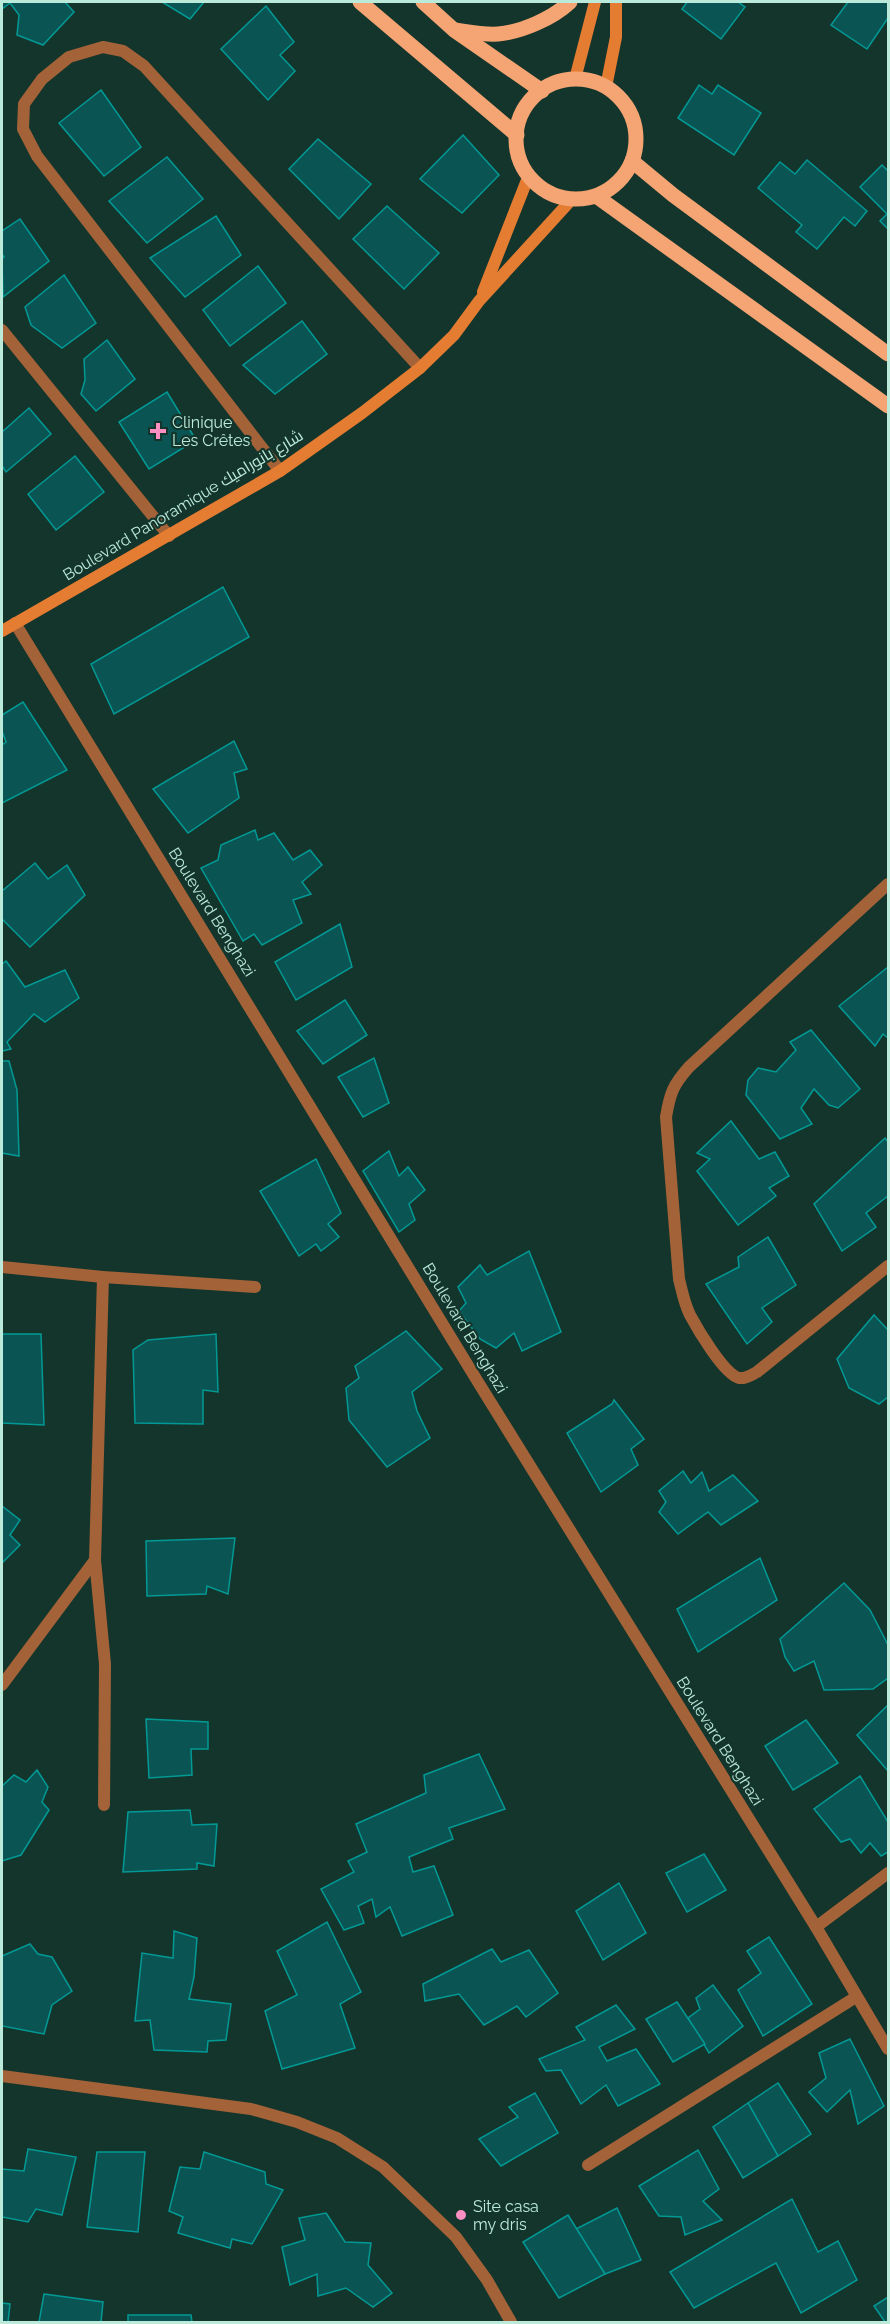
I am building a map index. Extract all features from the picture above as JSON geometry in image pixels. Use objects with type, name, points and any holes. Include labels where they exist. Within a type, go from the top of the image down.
[{"type":"main road","points":[[360,2],[517,135]]},
{"type":"main road","points":[[423,2],[454,30],[542,91]]},
{"type":"main road","points":[[454,30],[497,34],[516,31],[564,8],[570,2]]},
{"type":"main road","points":[[575,79],[596,2]]},
{"type":"main road","points":[[606,87],[616,37],[616,2]]},
{"type":"main road","points":[[575,79],[606,87],[623,102],[633,120],[637,140],[632,161],[625,174],[615,185],[596,196],[572,199],[548,192],[529,176],[519,156],[517,135],[519,121],[526,107],[542,91],[554,84],[575,79]]},
{"type":"main road","points":[[632,161],[673,195],[888,354]]},
{"type":"main road","name":"Boulevard Panoramique شارع بانوراميك","points":[[479,301],[529,176]]},
{"type":"main road","points":[[596,196],[888,406]]},
{"type":"main road","name":"Boulevard Panoramique شارع بانوراميك","points":[[2,631],[280,471],[354,420],[420,368],[454,335],[479,301],[572,199]]},
{"type":"street","points":[[280,471],[37,156],[23,129],[24,104],[42,79],[69,57],[103,46],[123,51],[144,66],[420,368]]},
{"type":"street","points":[[2,330],[169,536]]},
{"type":"street","name":"Boulevard Benghazi","points":[[15,623],[478,1382],[816,1927],[888,2049]]},
{"type":"street","points":[[888,884],[689,1067],[675,1082],[669,1097],[666,1117],[679,1279],[683,1298],[690,1315],[721,1363],[738,1377],[747,1378],[757,1372],[888,1266]]},
{"type":"street","points":[[2,1267],[103,1277],[255,1287]]},
{"type":"street","points":[[103,1277],[95,1560],[105,1664],[104,1805]]},
{"type":"street","points":[[2,1685],[95,1560]]},
{"type":"street","points":[[816,1927],[888,1873]]},
{"type":"street","points":[[588,2165],[856,1996]]},
{"type":"street","points":[[2,2076],[251,2109],[297,2122],[337,2138],[383,2167],[456,2237],[488,2280],[511,2322]]},
{"type":"building","points":[[2,2],[65,2],[74,12],[43,45],[17,35],[19,15],[10,3],[2,9]]},
{"type":"building","points":[[162,2],[204,2],[190,19]]},
{"type":"building","points":[[687,2],[738,2],[745,7],[721,39],[682,9]]},
{"type":"building","points":[[848,2],[888,2],[888,18],[867,49],[831,25]]},
{"type":"building","points":[[266,6],[294,42],[280,55],[295,71],[268,100],[221,49]]},
{"type":"building","points":[[699,85],[712,94],[718,85],[761,113],[734,155],[678,118]]},
{"type":"building","points":[[101,90],[141,147],[104,176],[59,123]]},
{"type":"building","points":[[463,135],[499,175],[462,213],[420,179]]},
{"type":"building","points":[[318,139],[371,184],[339,219],[289,169]]},
{"type":"building","points":[[167,157],[203,199],[147,243],[109,201]]},
{"type":"building","points":[[807,160],[867,211],[855,226],[844,217],[817,249],[796,232],[802,225],[758,188],[780,162],[795,174]]},
{"type":"building","points":[[882,165],[888,171],[888,229],[880,221],[887,214],[860,187]]},
{"type":"building","points":[[387,206],[439,253],[404,289],[353,239]]},
{"type":"building","points":[[216,216],[241,255],[185,297],[150,258]]},
{"type":"building","points":[[20,219],[49,261],[3,297],[2,231]]},
{"type":"building","points":[[258,266],[286,303],[230,346],[203,310]]},
{"type":"building","points":[[64,275],[96,323],[62,348],[31,325],[25,307]]},
{"type":"building","points":[[302,321],[327,354],[275,394],[243,365]]},
{"type":"building","points":[[107,340],[135,379],[96,411],[81,394],[85,380],[84,359]]},
{"type":"building","name":"Clinique Les Crêtes","points":[[167,392],[196,440],[149,469],[119,422]]},
{"type":"building","points":[[29,408],[51,434],[6,472],[2,466],[2,432]]},
{"type":"building","points":[[75,456],[104,492],[56,530],[28,494]]},
{"type":"building","points":[[223,587],[249,637],[114,714],[91,664]]},
{"type":"building","points":[[23,702],[67,770],[2,803],[2,745],[6,742],[2,731],[2,715]]},
{"type":"building","points":[[234,741],[247,769],[234,773],[239,798],[188,833],[153,789]]},
{"type":"building","points":[[255,830],[258,840],[274,833],[293,860],[310,850],[322,865],[302,882],[311,894],[293,900],[302,923],[262,945],[254,934],[243,941],[201,868],[218,860],[221,845]]},
{"type":"building","points":[[35,863],[48,879],[67,865],[85,895],[30,947],[2,919],[2,891]]},
{"type":"building","points":[[340,924],[352,967],[296,1000],[275,962]]},
{"type":"building","points":[[6,961],[25,987],[65,970],[79,998],[45,1022],[34,1014],[7,1042],[11,1049],[2,1051],[2,964]]},
{"type":"building","points":[[888,967],[888,1038],[883,1034],[875,1046],[839,1006]]},
{"type":"building","points":[[345,1000],[367,1035],[323,1064],[297,1031]]},
{"type":"building","points":[[811,1030],[860,1089],[838,1108],[829,1105],[814,1089],[801,1108],[812,1124],[780,1139],[746,1095],[748,1080],[758,1068],[776,1072],[796,1050],[790,1042]]},
{"type":"building","points":[[374,1058],[389,1103],[363,1117],[338,1077]]},
{"type":"building","points":[[2,1061],[9,1061],[17,1090],[19,1156],[2,1153]]},
{"type":"building","points":[[731,1121],[759,1159],[775,1152],[789,1176],[769,1188],[776,1196],[738,1225],[697,1171],[710,1159],[697,1153]]},
{"type":"building","points":[[885,1138],[888,1142],[888,1196],[866,1213],[876,1227],[842,1251],[814,1204]]},
{"type":"building","points":[[389,1151],[399,1176],[408,1167],[425,1190],[409,1204],[415,1220],[399,1232],[363,1171]]},
{"type":"building","points":[[316,1159],[341,1213],[328,1224],[339,1237],[321,1251],[316,1244],[299,1256],[260,1191]]},
{"type":"building","points":[[768,1237],[796,1285],[762,1308],[772,1322],[747,1344],[706,1284],[739,1267],[738,1257]]},
{"type":"building","points":[[529,1251],[561,1332],[522,1351],[514,1333],[496,1348],[480,1339],[459,1311],[466,1303],[458,1287],[480,1265],[487,1275]]},
{"type":"building","points":[[874,1315],[888,1330],[888,1397],[879,1404],[849,1388],[837,1359]]},
{"type":"building","points":[[406,1331],[442,1369],[412,1392],[417,1411],[430,1438],[387,1467],[349,1420],[346,1388],[359,1378],[355,1366]]},
{"type":"building","points":[[2,1334],[41,1334],[44,1425],[2,1423]]},
{"type":"building","points":[[216,1334],[218,1392],[203,1390],[203,1424],[135,1423],[133,1350],[148,1340]]},
{"type":"building","points":[[614,1400],[644,1439],[631,1449],[638,1465],[601,1492],[567,1433],[612,1404]]},
{"type":"building","points":[[683,1471],[691,1483],[702,1472],[709,1491],[733,1475],[758,1501],[721,1525],[708,1512],[678,1534],[659,1512],[666,1502],[659,1491]]},
{"type":"building","points":[[2,1506],[20,1520],[10,1535],[20,1545],[2,1563]]},
{"type":"building","points":[[235,1538],[228,1594],[207,1586],[206,1594],[147,1596],[146,1541]]},
{"type":"building","points":[[760,1558],[777,1600],[698,1652],[677,1609]]},
{"type":"building","points":[[844,1583],[870,1610],[888,1645],[888,1678],[873,1689],[824,1690],[814,1661],[794,1671],[785,1657],[780,1639]]},
{"type":"building","points":[[888,1705],[888,1771],[857,1735]]},
{"type":"building","points":[[146,1719],[208,1722],[208,1749],[191,1749],[192,1775],[149,1778]]},
{"type":"building","points":[[806,1720],[838,1763],[793,1790],[765,1746]]},
{"type":"building","points":[[479,1754],[505,1809],[449,1828],[453,1839],[409,1857],[413,1872],[434,1866],[453,1915],[402,1936],[390,1907],[376,1917],[372,1899],[358,1906],[364,1923],[344,1930],[321,1889],[354,1872],[348,1861],[367,1852],[356,1824],[426,1793],[424,1775]]},
{"type":"building","points":[[37,1770],[48,1787],[42,1802],[49,1810],[21,1855],[2,1861],[2,1786],[14,1775],[26,1782]]},
{"type":"building","points":[[860,1776],[888,1822],[888,1852],[881,1856],[870,1843],[861,1853],[850,1839],[841,1842],[814,1809]]},
{"type":"building","points":[[190,1810],[192,1825],[217,1824],[214,1866],[197,1863],[197,1869],[123,1872],[128,1812]]},
{"type":"building","points":[[704,1854],[726,1890],[687,1912],[666,1873]]},
{"type":"building","points":[[619,1883],[646,1933],[603,1960],[576,1911]]},
{"type":"building","points":[[327,1922],[361,1992],[340,2004],[355,2048],[282,2069],[265,2011],[297,1995],[277,1951]]},
{"type":"building","points":[[174,1931],[197,1938],[194,1977],[189,1999],[231,2004],[226,2040],[208,2041],[207,2052],[154,2050],[150,2020],[135,2021],[142,1953],[173,1958]]},
{"type":"building","points":[[769,1937],[812,2004],[763,2036],[738,1990],[761,1973],[747,1951]]},
{"type":"building","points":[[30,1944],[38,1954],[52,1957],[72,1991],[52,2005],[44,2034],[2,2026],[2,1956]]},
{"type":"building","points":[[492,1949],[501,1962],[529,1950],[558,1993],[526,2017],[517,2006],[484,2025],[459,1994],[425,2001],[423,1984]]},
{"type":"building","points":[[713,1985],[743,2026],[709,2053],[688,2018],[700,2009],[696,1998]]},
{"type":"building","points":[[677,2002],[705,2044],[673,2062],[646,2019]]},
{"type":"building","points":[[616,2005],[635,2029],[599,2047],[607,2061],[636,2049],[660,2084],[618,2106],[606,2085],[581,2104],[561,2070],[546,2071],[539,2059],[585,2040],[576,2027]]},
{"type":"building","points":[[850,2039],[884,2106],[858,2124],[850,2090],[827,2112],[809,2092],[826,2078],[819,2053]]},
{"type":"building","points":[[778,2083],[811,2134],[778,2156],[748,2103]]},
{"type":"building","points":[[535,2093],[558,2133],[501,2166],[479,2139],[518,2117],[509,2107]]},
{"type":"building","points":[[748,2103],[778,2156],[743,2178],[713,2127]]},
{"type":"building","points":[[28,2149],[76,2157],[62,2215],[36,2209],[28,2222],[2,2217],[2,2169],[24,2171]]},
{"type":"building","points":[[698,2150],[719,2189],[703,2201],[722,2220],[685,2235],[681,2217],[659,2216],[639,2186]]},
{"type":"building","points":[[97,2152],[145,2152],[138,2232],[87,2227]]},
{"type":"building","points":[[204,2152],[265,2172],[266,2184],[283,2190],[252,2244],[232,2239],[230,2248],[178,2233],[183,2217],[169,2211],[180,2167],[200,2169]]},
{"type":"building","points":[[792,2199],[818,2252],[838,2241],[857,2280],[801,2313],[776,2263],[694,2308],[670,2272]]},
{"type":"building","points":[[617,2208],[641,2260],[605,2274],[576,2229]]},
{"type":"building","points":[[326,2213],[345,2242],[371,2243],[368,2265],[392,2293],[373,2307],[346,2288],[318,2296],[317,2274],[290,2285],[282,2247],[305,2240],[299,2218]]},
{"type":"building","points":[[568,2215],[605,2274],[559,2298],[523,2242]]},
{"type":"building","points":[[44,2294],[103,2302],[101,2322],[39,2322]]},
{"type":"building","points":[[888,2297],[888,2322],[885,2322],[874,2306]]},
{"type":"building","points":[[2,2303],[10,2304],[8,2322],[2,2322]]},
{"type":"building","points":[[128,2315],[191,2315],[192,2322],[128,2322]]},
{"type":"place","name":"Clinique Les Crêtes","points":[[158,431]]},
{"type":"place","name":"Site casa my dris","points":[[461,2215]]}]
